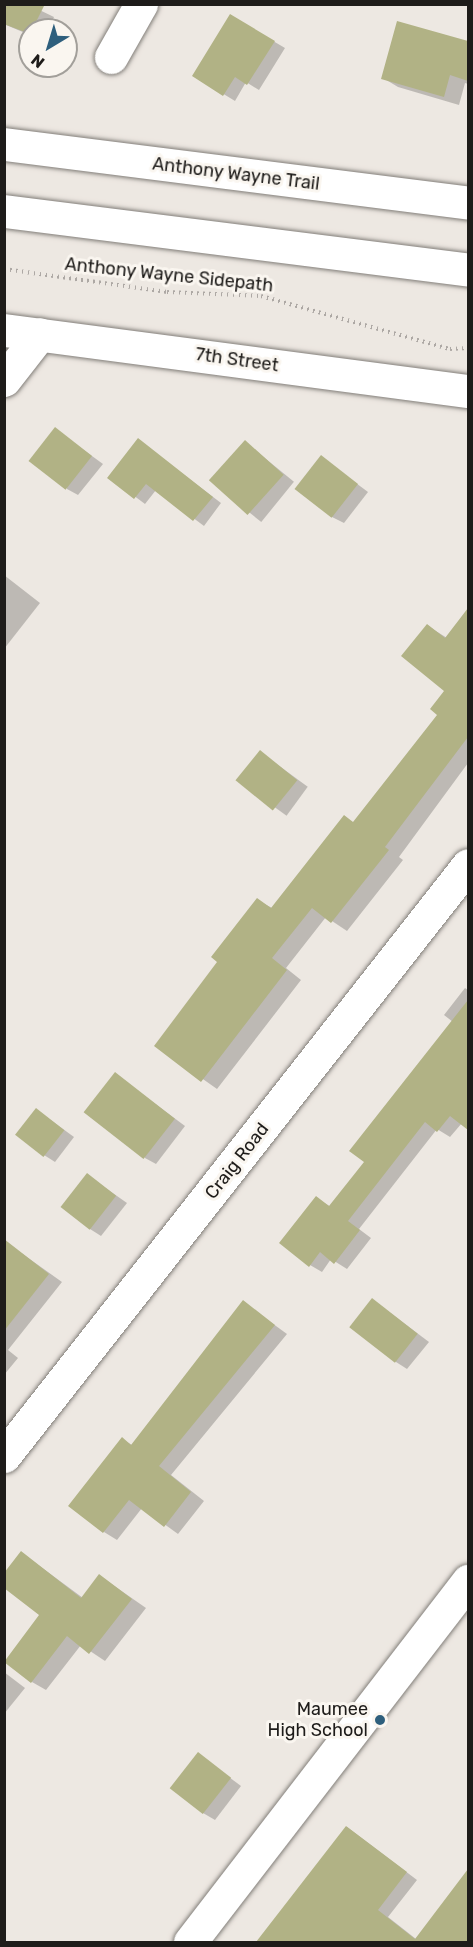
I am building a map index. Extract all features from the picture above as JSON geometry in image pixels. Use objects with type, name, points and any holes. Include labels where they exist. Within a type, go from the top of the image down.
[{"type":"main road","points":[[111,57],[141,4]]},
{"type":"main road","name":"Anthony Wayne Trail","points":[[4,144],[468,203]]},
{"type":"main road","points":[[4,211],[468,270]]},
{"type":"main road","name":"7th Street","points":[[4,330],[468,391]]},
{"type":"main road","points":[[4,380],[40,334]]},
{"type":"main road","name":"Craig Road","points":[[4,1456],[468,865]]},
{"type":"main road","points":[[190,1942],[468,1581]]},
{"type":"path","name":"Anthony Wayne Sidepath","points":[[4,269],[167,292],[261,296],[450,349],[468,348]]},
{"type":"building","points":[[4,4],[45,4],[38,18],[18,18],[18,29],[4,24]]},
{"type":"building","points":[[230,14],[275,41],[247,85],[235,77],[223,96],[192,76]]},
{"type":"building","points":[[397,21],[468,41],[468,81],[450,75],[444,97],[381,79]]},
{"type":"building","points":[[55,427],[92,456],[66,490],[29,461]]},
{"type":"building","points":[[138,438],[213,497],[193,521],[146,484],[134,499],[107,478]]},
{"type":"building","points":[[245,440],[284,475],[248,515],[209,480]]},
{"type":"building","points":[[321,455],[358,484],[332,518],[295,489]]},
{"type":"building","points":[[468,608],[468,737],[385,847],[389,850],[331,923],[312,908],[272,958],[287,970],[201,1082],[154,1046],[217,962],[211,957],[257,898],[271,908],[344,815],[353,822],[437,715],[430,709],[444,691],[401,656],[427,624],[445,638]]},
{"type":"building","points":[[260,750],[297,780],[273,811],[235,780]]},
{"type":"building","points":[[468,1000],[468,1130],[450,1116],[437,1132],[425,1122],[348,1221],[360,1230],[334,1264],[320,1252],[309,1267],[279,1243],[316,1196],[329,1206],[364,1162],[349,1151]]},
{"type":"building","points":[[115,1072],[175,1119],[143,1159],[84,1112]]},
{"type":"building","points":[[36,1108],[64,1130],[43,1157],[15,1135]]},
{"type":"building","points":[[87,1173],[116,1196],[90,1230],[61,1207]]},
{"type":"building","points":[[4,1239],[49,1274],[4,1331]]},
{"type":"building","points":[[372,1298],[418,1334],[395,1363],[349,1327]]},
{"type":"building","points":[[243,1300],[275,1325],[159,1466],[191,1492],[164,1527],[129,1500],[103,1533],[68,1506],[122,1437],[131,1445]]},
{"type":"building","points":[[21,1551],[81,1598],[99,1574],[132,1599],[89,1654],[67,1636],[31,1683],[4,1662],[39,1615],[4,1588],[4,1573]]},
{"type":"building","points":[[198,1752],[231,1778],[203,1814],[170,1788]]},
{"type":"building","points":[[346,1826],[407,1872],[378,1910],[415,1939],[468,1869],[468,1942],[256,1942]]},
{"type":"place","name":"Maumee High School","points":[[380,1720]]}]
